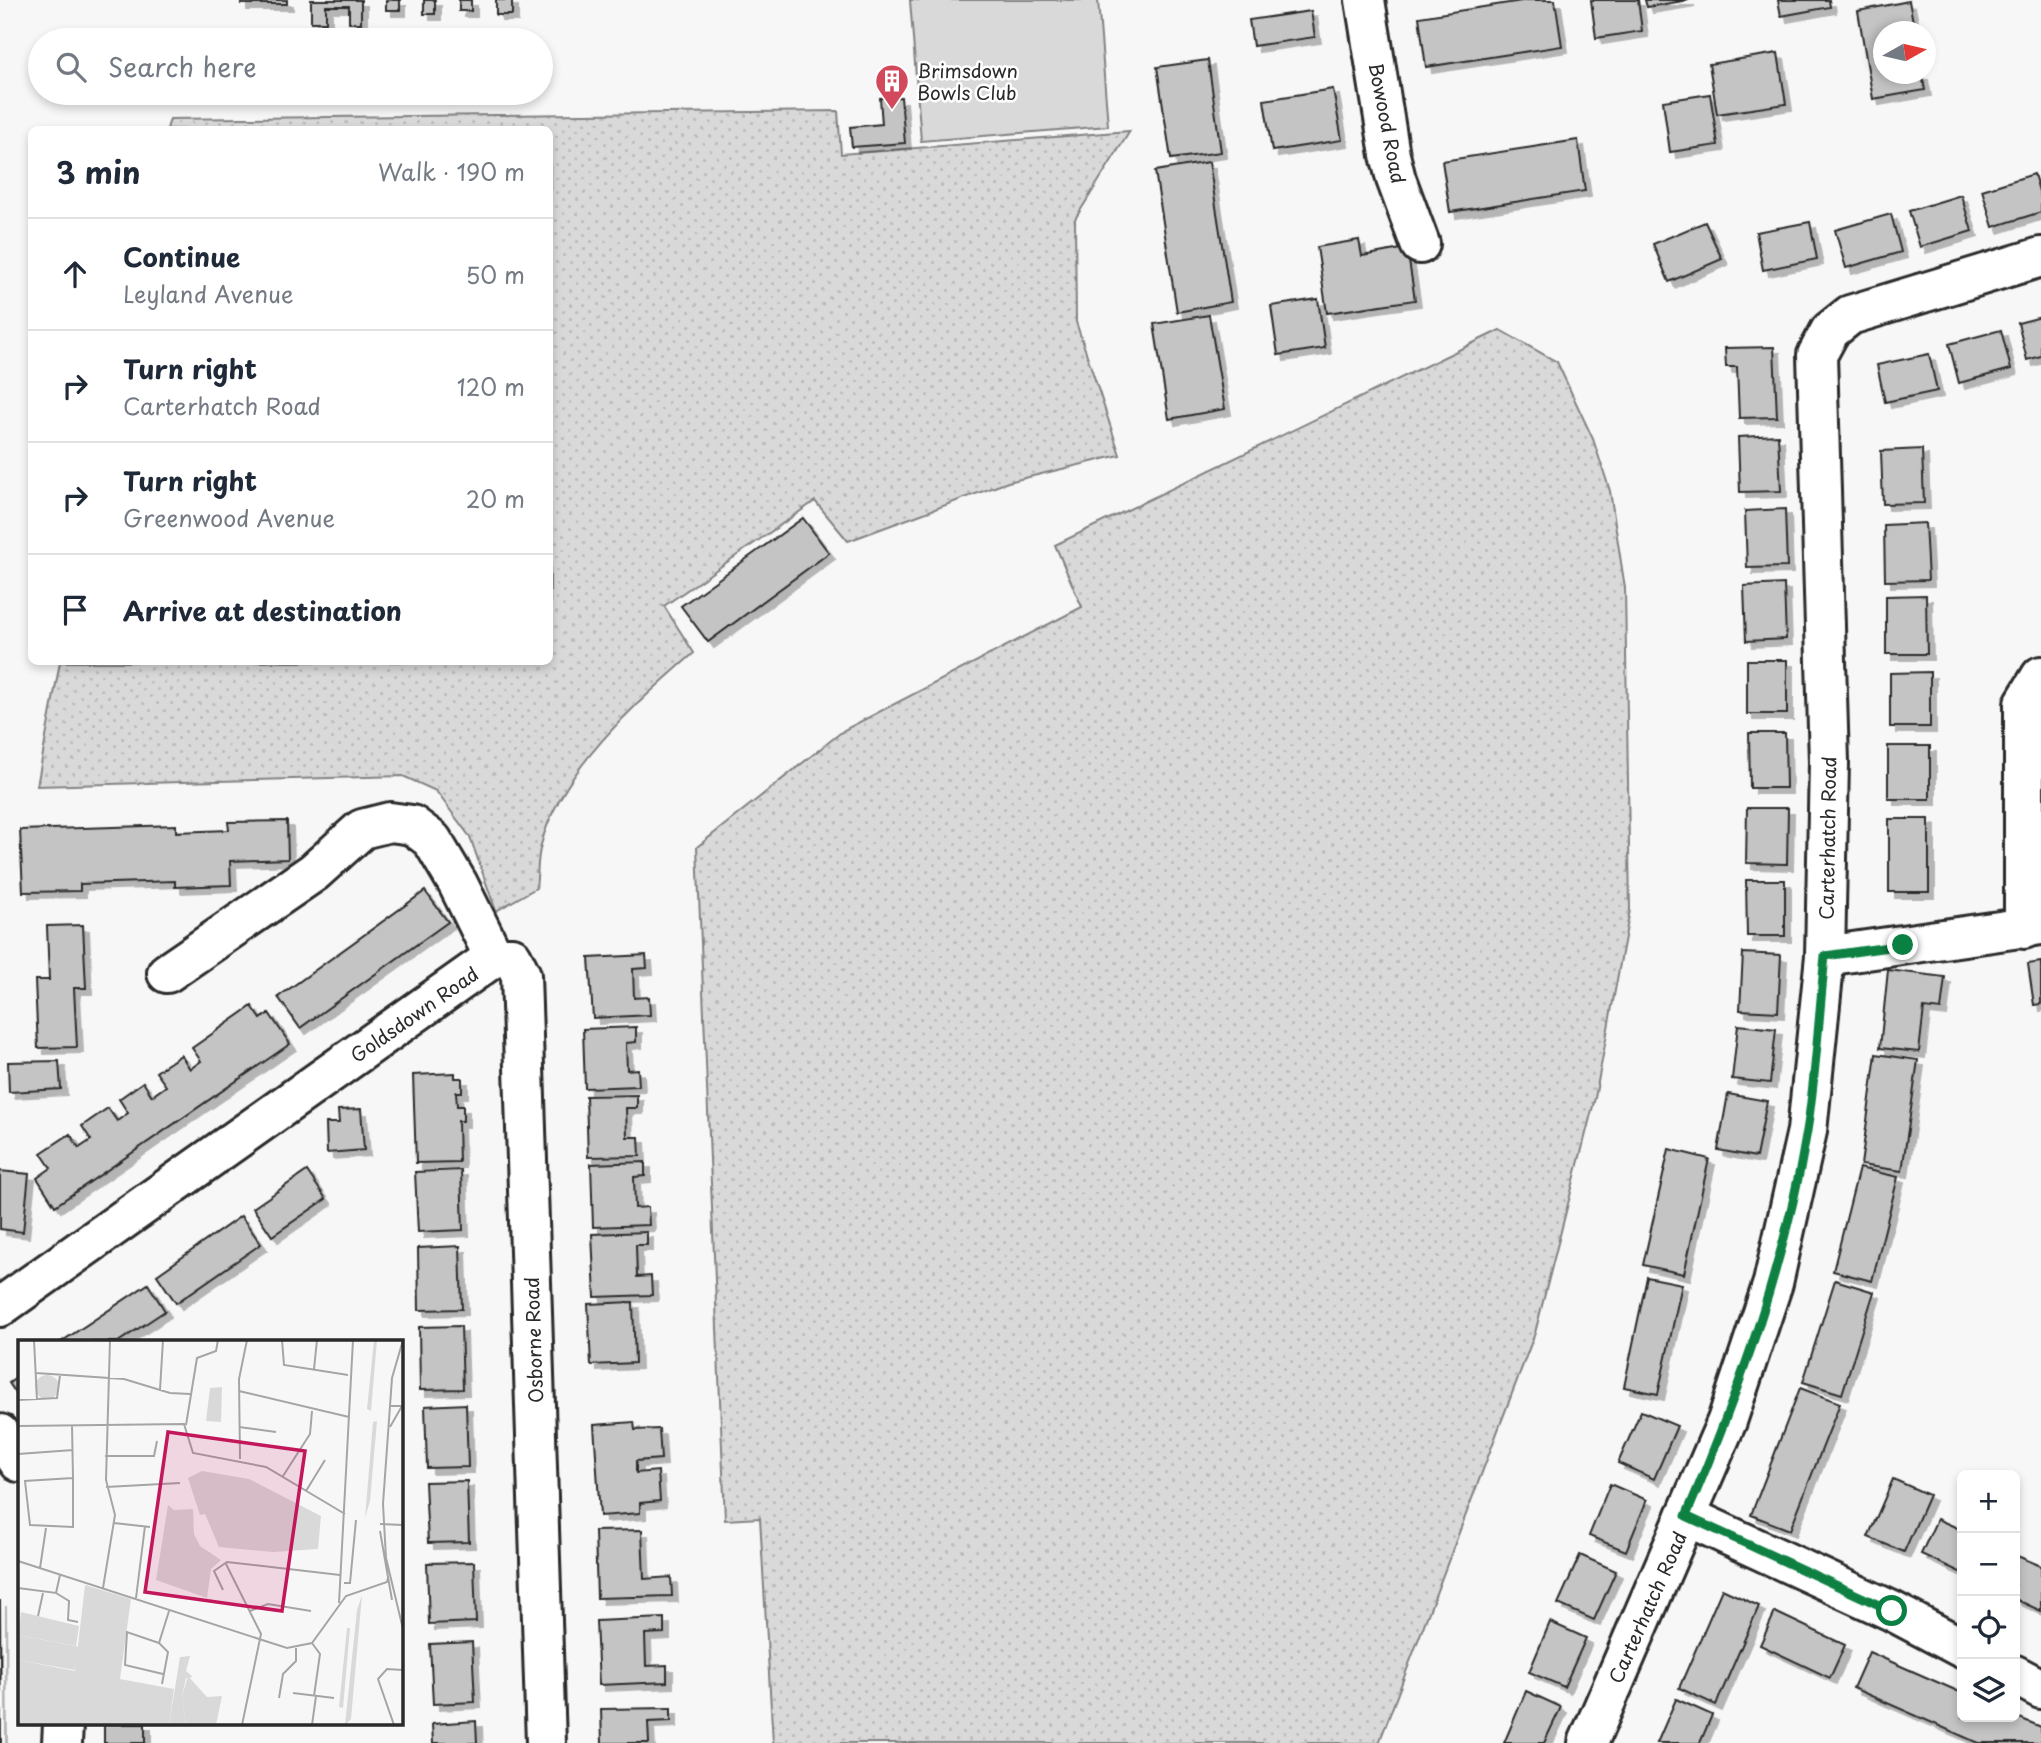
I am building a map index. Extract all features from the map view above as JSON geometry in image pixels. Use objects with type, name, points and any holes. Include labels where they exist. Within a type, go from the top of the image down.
[{"type":"street","name":"Bowood Road","points":[[1366,0],[1390,155],[1420,244]]},
{"type":"street","name":"Carterhatch Road","points":[[1588,1743],[1727,1420],[1773,1283],[1807,1131],[1825,956],[1829,749],[1817,355],[1830,331],[1850,315],[2041,257]]},
{"type":"street","points":[[1825,956],[2032,927],[2024,704],[2041,676]]},
{"type":"street","name":"Goldsdown Road","points":[[0,1307],[494,957],[458,884],[432,840],[412,825],[390,822],[362,829],[314,872],[167,973]]},
{"type":"street","name":"Osborne Road","points":[[494,957],[512,957],[521,975],[546,1743]]},
{"type":"street","points":[[0,1434],[18,1461]]},
{"type":"street","points":[[1686,1516],[1957,1646]]},
{"type":"street","points":[[2020,1678],[2041,1689]]},
{"type":"shaded area","points":[[910,0],[1098,0],[1108,126],[921,141]]},
{"type":"shaded area","points":[[838,111],[841,154],[1130,131],[1075,219],[1076,322],[1120,455],[1008,482],[848,541],[815,501],[664,606],[694,653],[626,715],[583,764],[551,817],[540,850],[536,888],[496,911],[470,837],[436,791],[403,776],[37,786],[59,665],[553,665],[553,126],[168,126],[170,119]]},
{"type":"shaded area","points":[[1500,330],[1557,362],[1593,439],[1610,491],[1625,588],[1630,910],[1595,1098],[1535,1333],[1379,1743],[773,1743],[760,1518],[725,1520],[697,847],[844,730],[1082,607],[1055,545]]},
{"type":"building","points":[[241,0],[287,0],[287,4],[241,4]]},
{"type":"building","points":[[311,0],[361,0],[361,23],[349,23],[349,6],[326,6],[326,22],[311,22]]},
{"type":"building","points":[[386,0],[400,0],[400,10],[386,10]]},
{"type":"building","points":[[424,0],[435,0],[435,14],[424,14]]},
{"type":"building","points":[[459,0],[471,0],[471,11],[459,11]]},
{"type":"building","points":[[496,0],[512,0],[512,15],[496,15]]},
{"type":"building","points":[[1528,0],[1555,0],[1562,46],[1426,67],[1419,17]]},
{"type":"building","points":[[1591,0],[1638,0],[1642,31],[1596,38]]},
{"type":"building","points":[[1645,0],[1689,0],[1647,7]]},
{"type":"building","points":[[1778,0],[1829,0],[1830,7],[1781,16]]},
{"type":"building","points":[[1909,1],[1913,21],[1873,21],[1873,84],[1924,84],[1925,90],[1873,99],[1858,11]]},
{"type":"building","points":[[1311,11],[1315,37],[1253,46],[1249,20]]},
{"type":"building","points":[[1778,53],[1786,104],[1717,114],[1709,64]]},
{"type":"building","points":[[1208,60],[1221,152],[1171,159],[1157,67]]},
{"type":"building","points":[[1333,89],[1342,140],[1272,151],[1264,100]]},
{"type":"building","points":[[1710,94],[1718,145],[1670,152],[1663,101]]},
{"type":"building","name":"Brimsdown Bowls Club","points":[[901,97],[905,143],[852,147],[850,127],[882,124],[880,98]]},
{"type":"building","points":[[1578,140],[1585,191],[1450,212],[1442,161]]},
{"type":"building","points":[[1209,162],[1231,302],[1177,312],[1155,171]]},
{"type":"building","points":[[2034,174],[2041,198],[2041,212],[1993,227],[1982,190]]},
{"type":"building","points":[[1961,195],[1972,231],[1920,247],[1909,211]]},
{"type":"building","points":[[1891,214],[1901,252],[1846,268],[1835,230]]},
{"type":"building","points":[[1705,222],[1722,259],[1669,282],[1653,244]]},
{"type":"building","points":[[1810,222],[1817,259],[1763,270],[1756,232]]},
{"type":"building","points":[[1359,240],[1362,256],[1407,248],[1415,300],[1327,313],[1317,247]]},
{"type":"building","points":[[1318,299],[1325,348],[1278,355],[1271,306]]},
{"type":"building","points":[[1209,315],[1225,409],[1169,419],[1154,324]]},
{"type":"building","points":[[2041,317],[2041,356],[2027,360],[2018,323]]},
{"type":"building","points":[[2001,330],[2011,369],[1959,383],[1949,344]]},
{"type":"building","points":[[1774,347],[1777,417],[1739,418],[1737,367],[1726,367],[1725,348]]},
{"type":"building","points":[[1929,354],[1937,391],[1885,402],[1877,365]]},
{"type":"building","points":[[1778,435],[1781,491],[1740,492],[1738,437]]},
{"type":"building","points":[[1922,449],[1924,503],[1883,504],[1881,451]]},
{"type":"building","points":[[1785,509],[1787,567],[1747,568],[1745,511]]},
{"type":"building","points":[[803,518],[829,553],[708,642],[681,606]]},
{"type":"building","points":[[1925,523],[1928,580],[1885,581],[1884,525]]},
{"type":"building","points":[[1784,584],[1786,639],[1746,641],[1744,586]]},
{"type":"building","points":[[1926,595],[1927,654],[1886,654],[1886,596]]},
{"type":"building","points":[[1747,660],[1787,660],[1787,714],[1747,714]]},
{"type":"building","points":[[1930,672],[1930,727],[1890,727],[1890,673]]},
{"type":"building","points":[[1749,733],[1785,733],[1786,788],[1750,788]]},
{"type":"building","points":[[1888,746],[1930,746],[1930,799],[1888,799]]},
{"type":"building","points":[[1747,808],[1788,808],[1787,864],[1746,863]]},
{"type":"building","points":[[1889,819],[1929,819],[1929,892],[1889,892]]},
{"type":"building","points":[[287,821],[288,859],[230,861],[231,885],[175,887],[175,881],[80,884],[80,891],[23,892],[20,830],[176,825],[176,832],[229,830],[228,822]]},
{"type":"building","points":[[1746,880],[1785,880],[1785,936],[1747,936]]},
{"type":"building","points":[[425,891],[448,922],[300,1028],[278,997]]},
{"type":"building","points":[[83,925],[86,988],[74,988],[77,1047],[38,1048],[35,980],[49,980],[47,926]]},
{"type":"building","points":[[1743,953],[1781,955],[1778,1012],[1740,1010]]},
{"type":"building","points":[[646,955],[647,968],[633,969],[634,998],[649,997],[650,1015],[593,1018],[589,958]]},
{"type":"building","points":[[2041,962],[2041,1004],[2034,1005],[2028,964]]},
{"type":"building","points":[[1888,970],[1945,977],[1941,1010],[1924,1008],[1919,1052],[1880,1048]]},
{"type":"building","points":[[252,1006],[261,1019],[269,1013],[290,1044],[55,1206],[37,1178],[51,1168],[41,1153],[70,1134],[79,1148],[91,1140],[82,1126],[108,1108],[117,1121],[128,1113],[119,1099],[143,1082],[152,1096],[166,1086],[156,1072],[181,1055],[190,1069],[201,1061],[192,1048]]},
{"type":"building","points":[[1738,1025],[1776,1029],[1770,1083],[1732,1079]]},
{"type":"building","points":[[636,1027],[636,1042],[626,1043],[627,1070],[638,1069],[639,1086],[585,1088],[583,1029]]},
{"type":"building","points":[[1876,1054],[1918,1060],[1902,1171],[1861,1165]]},
{"type":"building","points":[[59,1061],[61,1089],[9,1092],[8,1062]]},
{"type":"building","points":[[455,1073],[455,1078],[462,1078],[462,1092],[456,1092],[457,1106],[463,1106],[463,1121],[458,1121],[459,1162],[416,1163],[413,1075]]},
{"type":"building","points":[[1728,1094],[1767,1101],[1756,1157],[1718,1150]]},
{"type":"building","points":[[637,1095],[637,1108],[626,1108],[627,1137],[639,1137],[640,1156],[588,1157],[586,1096]]},
{"type":"building","points":[[361,1109],[364,1150],[327,1153],[326,1123],[339,1123],[338,1110]]},
{"type":"building","points":[[1669,1149],[1709,1159],[1684,1274],[1643,1265]]},
{"type":"building","points":[[645,1162],[645,1176],[634,1177],[635,1208],[648,1207],[649,1225],[593,1227],[591,1164]]},
{"type":"building","points":[[1859,1168],[1898,1177],[1872,1281],[1833,1271]]},
{"type":"building","points":[[461,1170],[463,1230],[418,1232],[415,1172]]},
{"type":"building","points":[[0,1171],[29,1174],[23,1232],[0,1229]]},
{"type":"building","points":[[307,1171],[326,1199],[272,1236],[253,1208]]},
{"type":"building","points":[[241,1216],[261,1244],[176,1303],[157,1275]]},
{"type":"building","points":[[647,1232],[647,1245],[636,1245],[637,1277],[651,1276],[652,1295],[595,1297],[592,1234]]},
{"type":"building","points":[[460,1246],[462,1309],[419,1310],[418,1248]]},
{"type":"building","points":[[1647,1277],[1682,1284],[1658,1394],[1624,1387]]},
{"type":"building","points":[[1835,1280],[1874,1292],[1842,1394],[1803,1382]]},
{"type":"building","points":[[148,1284],[165,1311],[121,1340],[64,1340]]},
{"type":"building","points":[[633,1302],[635,1363],[591,1365],[588,1304]]},
{"type":"building","points":[[461,1326],[463,1389],[420,1390],[419,1327]]},
{"type":"building","points":[[18,1377],[18,1396],[9,1383]]},
{"type":"building","points":[[1800,1388],[1840,1403],[1790,1530],[1751,1515]]},
{"type":"building","points":[[466,1404],[468,1467],[427,1468],[425,1406]]},
{"type":"building","points":[[1641,1411],[1677,1426],[1654,1479],[1618,1463]]},
{"type":"building","points":[[634,1422],[635,1430],[659,1429],[661,1459],[636,1461],[636,1473],[658,1471],[660,1501],[640,1503],[640,1513],[600,1516],[594,1425]]},
{"type":"building","points":[[1893,1479],[1929,1495],[1904,1552],[1868,1537]]},
{"type":"building","points":[[467,1481],[469,1542],[428,1543],[425,1482]]},
{"type":"building","points":[[1610,1484],[1647,1500],[1626,1551],[1589,1536]]},
{"type":"building","points":[[1937,1519],[1957,1528],[1957,1571],[1921,1554]]},
{"type":"building","points":[[642,1530],[644,1579],[671,1577],[672,1596],[597,1598],[595,1531]]},
{"type":"building","points":[[1580,1555],[1616,1571],[1594,1620],[1558,1604]]},
{"type":"building","points":[[2020,1557],[2041,1566],[2041,1611],[2020,1601]]},
{"type":"building","points":[[474,1562],[476,1622],[429,1624],[427,1563]]},
{"type":"building","points":[[1722,1589],[1759,1606],[1716,1705],[1679,1688]]},
{"type":"building","points":[[0,1600],[1,1743],[0,1743]]},
{"type":"building","points":[[1775,1612],[1845,1645],[1830,1678],[1760,1645]]},
{"type":"building","points":[[664,1618],[664,1633],[645,1634],[646,1666],[667,1665],[667,1682],[599,1685],[596,1621]]},
{"type":"building","points":[[1550,1622],[1586,1638],[1564,1687],[1529,1672]]},
{"type":"building","points":[[472,1642],[475,1702],[433,1704],[430,1644]]},
{"type":"building","points":[[1869,1652],[1957,1691],[1957,1722],[2020,1722],[2020,1718],[2041,1727],[2041,1743],[1978,1743],[1853,1688]]},
{"type":"building","points":[[1526,1691],[1561,1707],[1544,1743],[1504,1743]]},
{"type":"building","points":[[1676,1699],[1712,1715],[1700,1743],[1657,1743]]},
{"type":"building","points":[[671,1708],[671,1721],[648,1722],[649,1743],[602,1743],[601,1709]]},
{"type":"building","points":[[476,1721],[477,1743],[433,1743],[432,1724]]},
{"type":"building","points":[[104,1726],[145,1726],[145,1743],[104,1743]]},
{"type":"place","name":"Brimsdown Bowls Club","points":[[892,111]]},
{"type":"route","points":[[1892,1611],[1686,1516],[1727,1420],[1773,1283],[1807,1131],[1825,956],[1903,945]]}]
